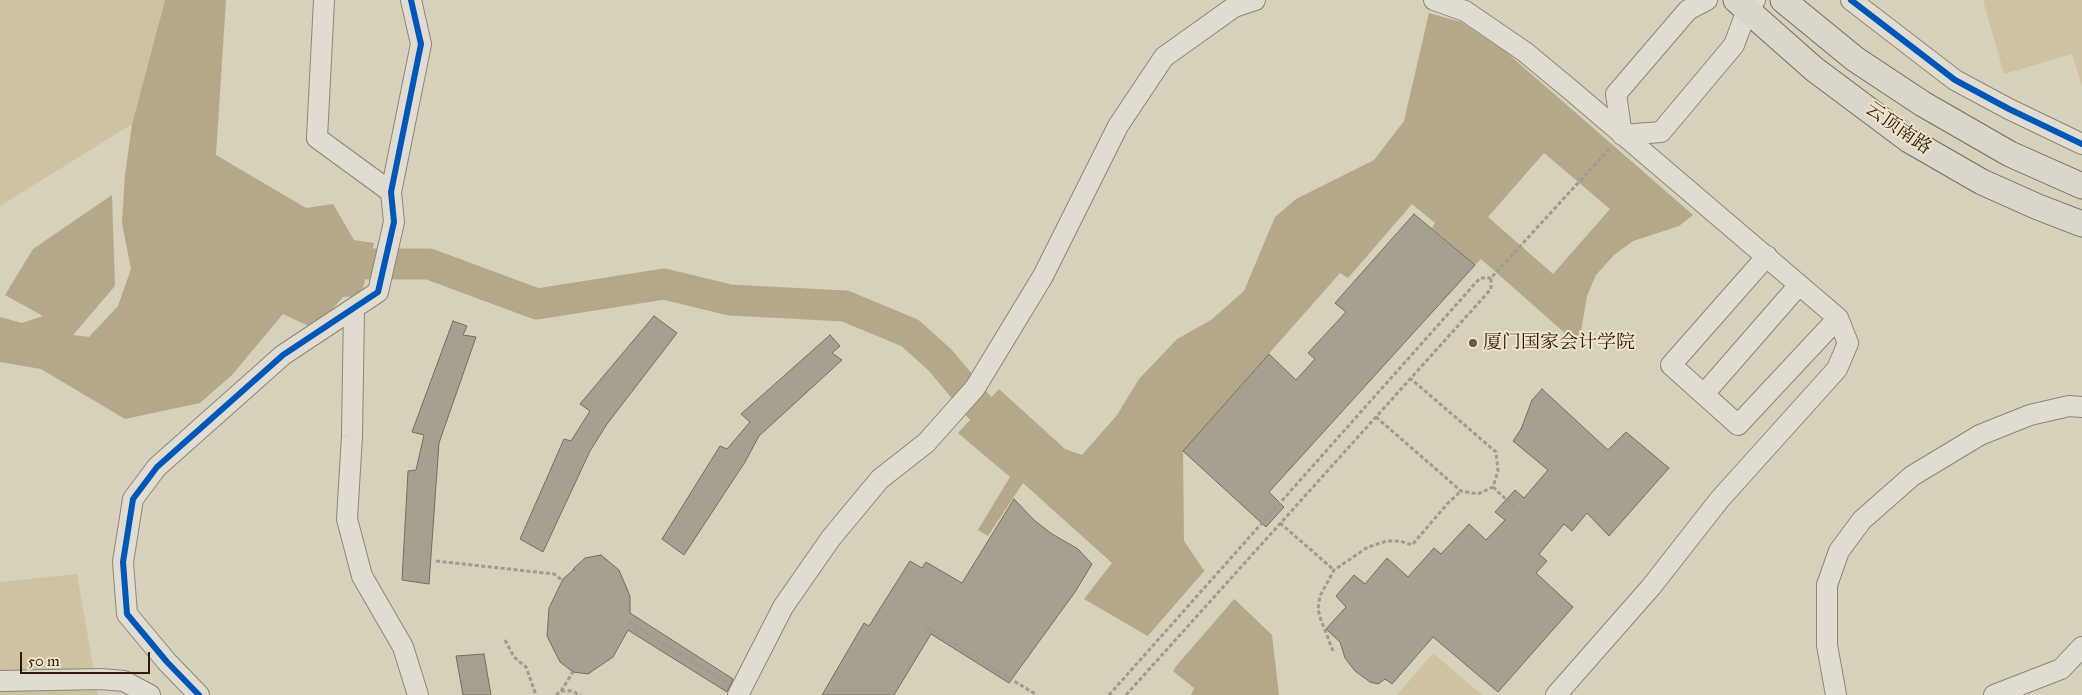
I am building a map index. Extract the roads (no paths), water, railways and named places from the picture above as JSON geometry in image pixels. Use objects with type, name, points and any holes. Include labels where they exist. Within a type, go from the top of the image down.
[{"type":"main road","name":"云顶南路","points":[[1783,0],[1855,59],[1923,104],[2010,154],[2082,186]]},
{"type":"main road","name":"云顶南路","points":[[1746,3],[1814,69],[1909,140],[1982,182],[2038,208],[2082,224]]},
{"type":"street","points":[[324,0],[317,138],[391,192]]},
{"type":"street","points":[[199,695],[166,662],[127,614],[122,562],[133,499],[157,467],[283,355],[378,292],[394,222],[391,192],[421,44],[411,0]]},
{"type":"street","points":[[735,691],[783,607],[832,538],[880,479],[926,443],[976,388],[1043,276],[1118,126],[1164,57],[1234,7],[1254,0]]},
{"type":"street","points":[[1434,0],[1465,11],[1524,52],[1838,318],[1848,343],[1837,369],[1720,498],[1651,587],[1556,695]]},
{"type":"street","points":[[1622,134],[1616,94],[1688,10],[1707,0]]},
{"type":"street","points":[[1851,0],[1955,80],[2009,109],[2082,144]]},
{"type":"street","points":[[1622,134],[1661,132],[1734,45],[1746,3]]},
{"type":"street","points":[[1767,256],[1671,365],[1738,425],[1838,318]]},
{"type":"street","points":[[1704,394],[1799,284]]},
{"type":"street","points":[[354,308],[352,436],[347,519],[362,576],[403,647],[418,695]]},
{"type":"street","points":[[1836,695],[1828,645],[1827,585],[1839,551],[1862,520],[1912,476],[1980,435],[2030,415],[2069,406],[2082,407]]},
{"type":"street","points":[[1994,695],[2061,669],[2082,647]]},
{"type":"street","points":[[0,681],[101,679],[124,681],[150,695]]},
{"type":"waterway","points":[[369,264],[429,264],[537,304],[664,284],[730,300],[845,306],[910,333],[940,360],[1010,440]]},
{"type":"place","name":"厦门国家会计学院","points":[[1473,343]]}]
